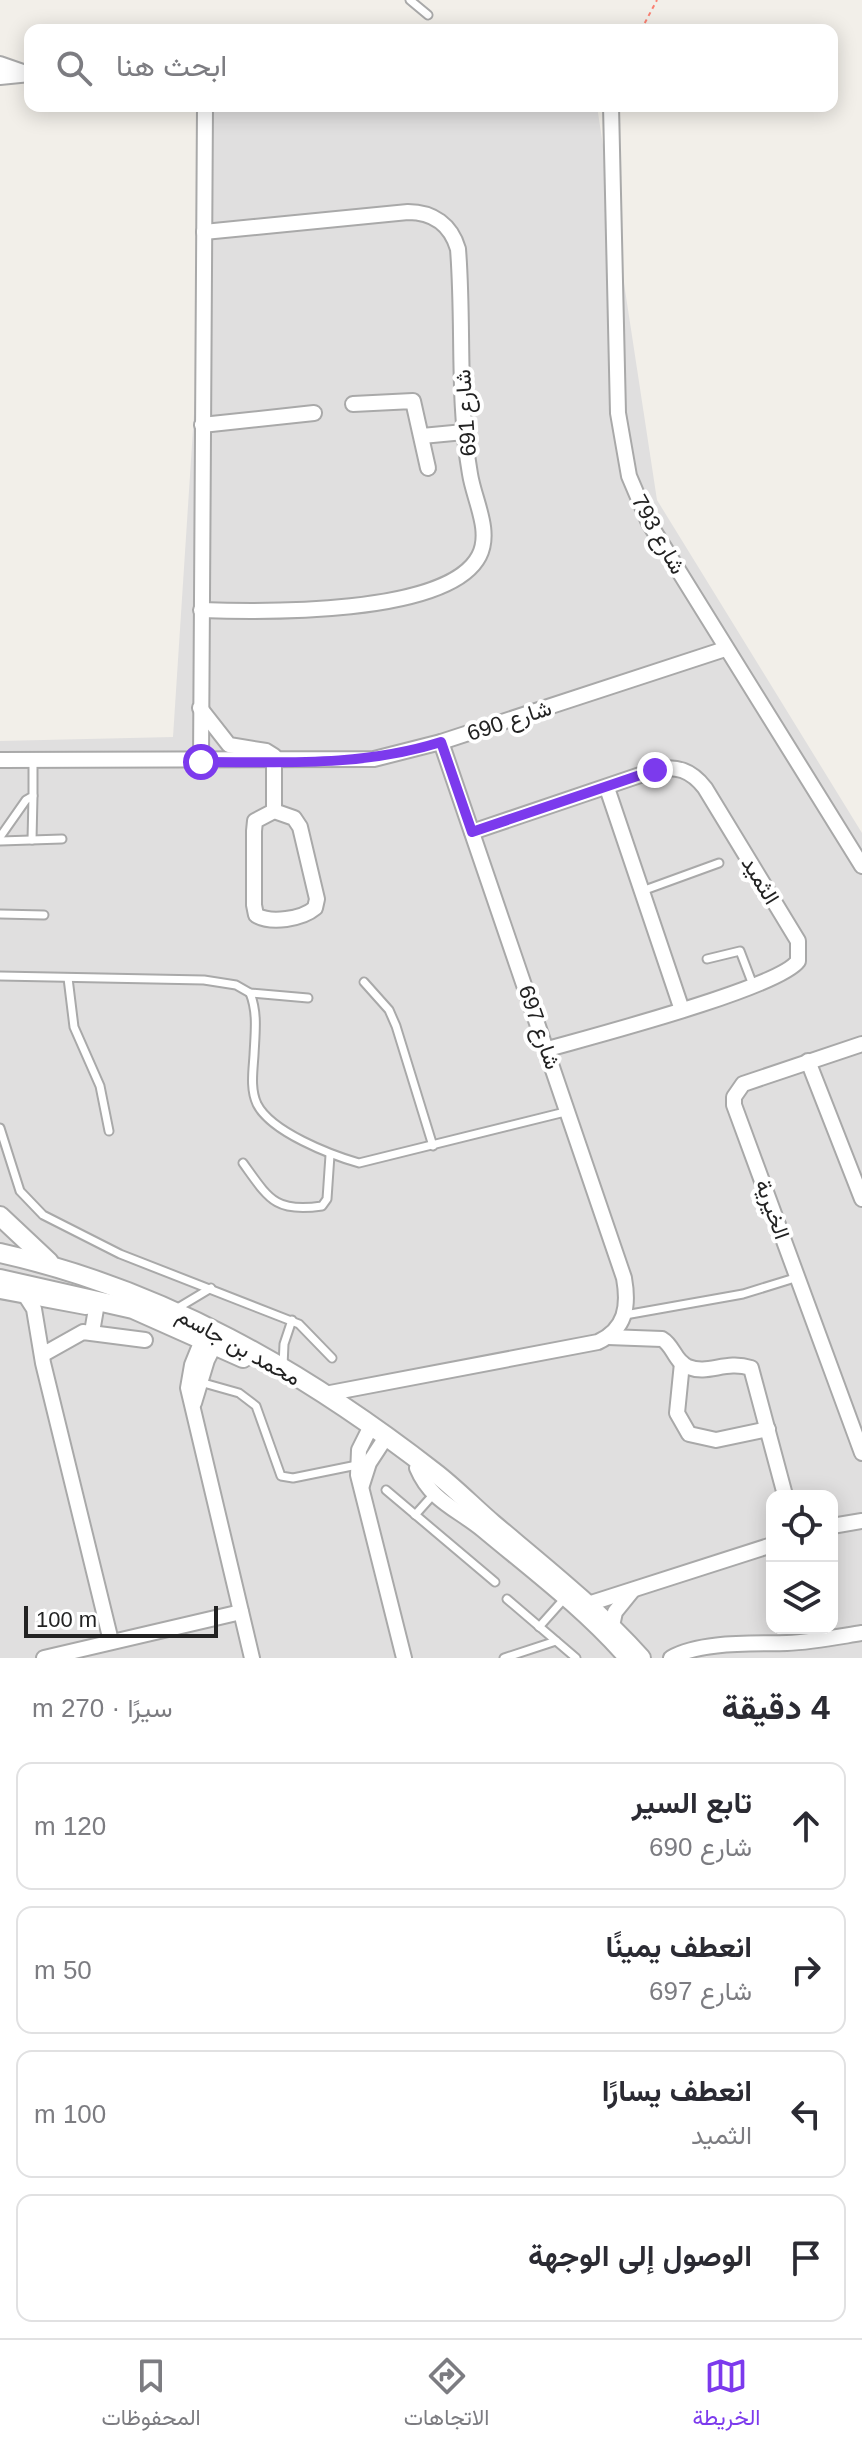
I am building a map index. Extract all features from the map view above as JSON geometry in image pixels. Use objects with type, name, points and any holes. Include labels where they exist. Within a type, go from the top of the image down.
[{"type":"street","points":[[0,64],[24,73]]},
{"type":"street","points":[[0,77],[24,74]]},
{"type":"street","points":[[201,762],[205,112]]},
{"type":"street","name":"شارع 793","points":[[611,112],[621,444],[629,476],[649,523],[862,866]]},
{"type":"street","name":"شارع 691","points":[[201,610],[331,610],[404,596],[460,576],[478,558],[484,533],[464,432],[458,249],[452,234],[441,221],[426,214],[408,212],[204,232]]},
{"type":"street","points":[[353,404],[413,401],[428,468]]},
{"type":"street","points":[[202,425],[314,413]]},
{"type":"street","points":[[422,436],[464,432]]},
{"type":"street","name":"شارع 690","points":[[0,760],[276,762],[374,759],[441,742],[725,649]]},
{"type":"street","points":[[200,708],[229,745],[269,752],[276,762],[274,811]]},
{"type":"street","name":"شارع 697","points":[[441,742],[570,1111],[624,1278],[625,1315]]},
{"type":"street","name":"الثميد","points":[[472,832],[666,767],[688,772],[705,788],[798,941],[798,961],[792,969],[682,1010],[548,1049]]},
{"type":"street","points":[[607,788],[682,1010]]},
{"type":"street","points":[[274,811],[294,818],[300,827],[317,899],[315,908],[308,914],[268,920],[256,915],[254,905],[254,831],[255,821],[274,811]]},
{"type":"street","name":"الخيرية","points":[[862,1044],[743,1084],[734,1097],[862,1453]]},
{"type":"street","points":[[808,1061],[862,1199]]},
{"type":"street","points":[[0,1216],[51,1264]]},
{"type":"street","name":"محمد بن جاسم","points":[[0,1253],[51,1264],[174,1310],[273,1375],[377,1434],[452,1490],[588,1604],[641,1658]]},
{"type":"street","name":"محمد بن جاسم","points":[[0,1279],[114,1303],[212,1336],[284,1368],[349,1411],[417,1468],[452,1490]]},
{"type":"street","points":[[0,1291],[136,1319],[155,1317]]},
{"type":"street","points":[[25,1295],[34,1309],[42,1355],[111,1641]]},
{"type":"street","points":[[40,1339],[47,1315],[61,1302]]},
{"type":"street","points":[[92,1332],[96,1309]]},
{"type":"street","points":[[608,1337],[625,1315]]},
{"type":"street","points":[[42,1355],[71,1336],[92,1332],[145,1340]]},
{"type":"street","points":[[194,1403],[212,1336]]},
{"type":"street","points":[[212,1336],[188,1380],[252,1658]]},
{"type":"street","points":[[325,1394],[586,1345],[608,1337],[662,1339],[671,1344],[682,1363],[677,1413],[689,1434],[716,1440],[768,1429]]},
{"type":"street","points":[[682,1363],[704,1370],[727,1363],[751,1368],[784,1490]]},
{"type":"street","points":[[349,1411],[351,1397],[360,1386]]},
{"type":"street","points":[[377,1434],[357,1465],[404,1658]]},
{"type":"street","points":[[361,1485],[377,1434]]},
{"type":"street","points":[[417,1468],[432,1496],[469,1519],[565,1598],[626,1658]]},
{"type":"street","points":[[838,1525],[862,1521]]},
{"type":"street","points":[[588,1604],[766,1547]]},
{"type":"street","points":[[612,1626],[618,1606],[635,1589]]},
{"type":"street","points":[[44,1658],[241,1612]]},
{"type":"street","points":[[671,1658],[687,1650],[696,1654],[730,1644],[788,1643],[862,1633]]},
{"type":"lane","points":[[410,0],[428,15]]},
{"type":"lane","points":[[32,840],[33,762]]},
{"type":"lane","points":[[0,839],[26,800],[33,796]]},
{"type":"lane","points":[[0,839],[62,839]]},
{"type":"lane","points":[[642,891],[719,863]]},
{"type":"lane","points":[[0,914],[44,915]]},
{"type":"lane","points":[[707,959],[740,951],[753,985]]},
{"type":"lane","points":[[0,976],[204,980],[236,985],[250,993],[308,998]]},
{"type":"lane","points":[[68,978],[74,1027],[100,1086],[109,1131]]},
{"type":"lane","points":[[364,982],[389,1010],[396,1026],[433,1146]]},
{"type":"lane","points":[[250,993],[256,1008],[252,1087],[258,1105],[269,1118],[330,1155],[359,1163],[570,1111]]},
{"type":"lane","points":[[0,1128],[20,1191],[36,1210],[94,1242],[292,1320],[309,1331],[332,1358]]},
{"type":"lane","points":[[243,1163],[272,1202],[290,1208],[312,1207],[322,1206],[327,1199],[330,1155]]},
{"type":"lane","points":[[625,1315],[743,1294],[798,1277]]},
{"type":"lane","points":[[174,1310],[211,1288]]},
{"type":"lane","points":[[284,1368],[284,1344],[292,1320]]},
{"type":"lane","points":[[200,1382],[239,1393],[256,1406],[281,1476],[293,1478],[357,1465]]},
{"type":"lane","points":[[386,1490],[495,1582]]},
{"type":"lane","points":[[415,1515],[432,1496]]},
{"type":"lane","points":[[539,1627],[565,1598]]},
{"type":"lane","points":[[507,1599],[576,1658]]},
{"type":"lane","points":[[504,1658],[556,1641]]},
{"type":"path","points":[[644,24],[657,0]]},
{"type":"shaded area","points":[[214,112],[598,112],[657,500],[862,833],[862,1658],[0,1658],[0,741],[173,737]]},
{"type":"route","points":[[201,762],[346,762],[408,753],[441,742],[472,832],[655,770]]}]
